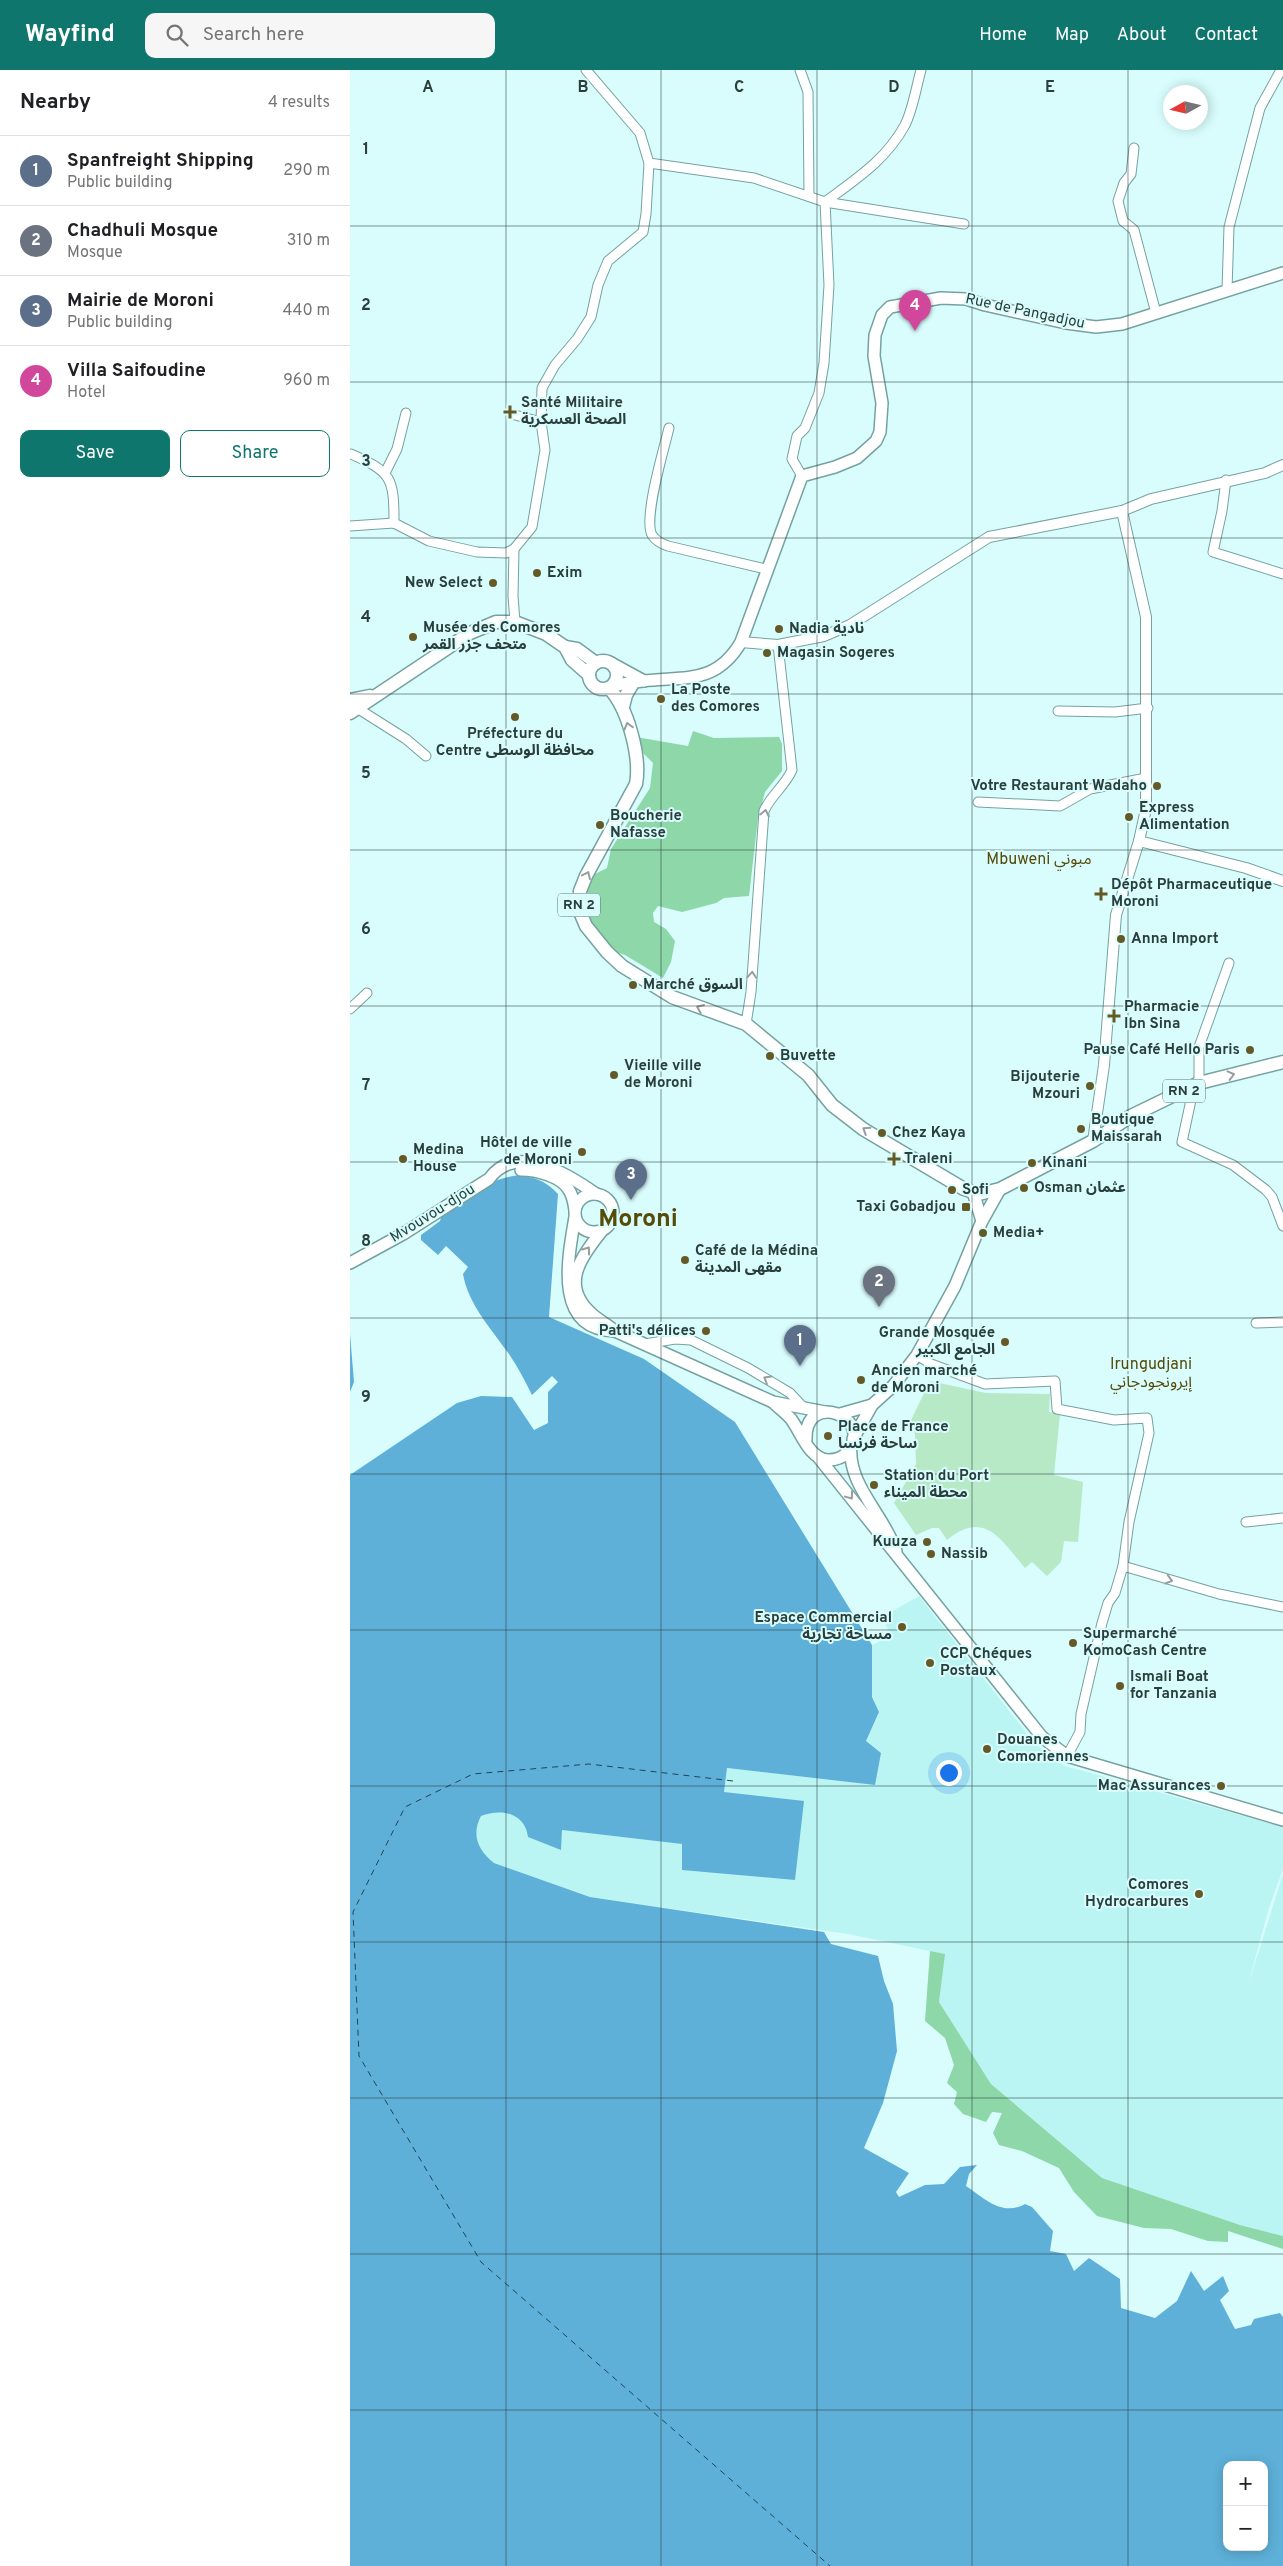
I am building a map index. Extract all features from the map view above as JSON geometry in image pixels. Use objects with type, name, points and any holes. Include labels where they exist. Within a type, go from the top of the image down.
[{"type":"main road","name":"Rue de Pangadjou","points":[[802,476],[835,468],[856,458],[876,441],[880,432],[882,403],[874,356],[874,334],[882,315],[890,307],[941,298],[966,298],[1015,312],[1096,327],[1122,324],[1283,273]]},
{"type":"main road","points":[[638,682],[604,661],[596,663],[591,668],[589,675],[591,683],[597,688],[638,682],[679,680],[698,676],[724,664],[733,657],[741,642],[766,569],[802,476]]},
{"type":"main road","points":[[352,707],[375,695],[482,626],[496,622],[515,622],[546,634],[565,648],[572,660],[589,675]]},
{"type":"main road","points":[[565,648],[576,649],[596,663]]},
{"type":"main road","points":[[610,664],[616,672],[616,680],[610,687]]},
{"type":"main road","points":[[623,707],[626,695],[638,682]]},
{"type":"main road","name":"RN 2","points":[[610,687],[623,707],[637,760],[636,784],[586,876],[580,891],[580,912],[586,926],[607,952],[640,979],[672,997],[746,1024],[808,1075],[832,1105],[863,1129],[964,1189],[985,1193],[1000,1188],[1093,1141],[1131,1116],[1197,1085],[1283,1062]]},
{"type":"main road","name":"Mvouvou-djou","points":[[489,1179],[495,1171],[505,1166],[516,1163],[537,1164],[570,1176],[596,1194]]},
{"type":"main road","name":"Mvouvou-djou","points":[[350,1264],[403,1234],[489,1179],[524,1169],[553,1177],[569,1190],[575,1213]]},
{"type":"main road","points":[[819,1458],[834,1460],[847,1452],[872,1405],[893,1386],[917,1355],[955,1286],[982,1221],[1000,1188]]},
{"type":"main road","points":[[973,1192],[982,1221]]},
{"type":"main road","points":[[615,1331],[603,1331],[593,1327],[579,1315],[573,1304],[567,1274],[575,1213],[585,1196],[596,1194],[607,1199],[613,1211],[611,1223],[601,1232],[579,1263],[575,1287],[580,1301],[587,1310],[615,1331],[773,1402],[840,1414],[872,1405]]},
{"type":"main road","points":[[575,1213],[584,1230],[601,1232]]},
{"type":"main road","points":[[773,1402],[790,1418],[806,1440],[813,1454],[819,1458],[1042,1737],[1067,1756],[1283,1820]]},
{"type":"main road","points":[[806,1440],[808,1425],[812,1419],[825,1412]]},
{"type":"main road","points":[[840,1414],[851,1424],[851,1459],[856,1477],[891,1534],[897,1556]]},
{"type":"street","points":[[350,526],[394,523],[429,541],[477,552],[506,554],[514,549],[532,528],[545,450],[541,422],[542,388],[555,365],[577,339],[591,317],[598,285],[608,260],[642,232],[646,214],[649,163],[640,133],[586,70]]},
{"type":"street","points":[[800,70],[808,92],[809,195]]},
{"type":"street","points":[[825,202],[869,170],[892,145],[906,124],[921,70]]},
{"type":"street","points":[[1227,290],[1229,227],[1260,108],[1281,70]]},
{"type":"street","points":[[1134,148],[1133,167],[1121,191],[1119,212],[1123,221],[1134,230],[1156,313]]},
{"type":"street","points":[[649,163],[754,178],[809,195],[825,202],[964,224]]},
{"type":"street","points":[[802,476],[792,459],[797,436],[805,428],[819,393],[826,351],[829,284],[825,202]]},
{"type":"street","points":[[385,473],[397,448],[406,412]]},
{"type":"street","points":[[515,415],[541,422]]},
{"type":"street","points":[[669,428],[649,517],[652,534],[660,543],[668,546],[766,569]]},
{"type":"street","points":[[351,454],[378,466],[385,473],[391,485],[394,523]]},
{"type":"street","points":[[741,642],[778,645],[824,636],[850,625],[984,539],[1122,511],[1151,499],[1265,472],[1283,465]]},
{"type":"street","points":[[1226,480],[1222,511],[1213,552],[1283,574]]},
{"type":"street","points":[[1093,1141],[1104,1065],[1116,915],[1139,841],[1146,809],[1148,708],[1146,617],[1122,511]]},
{"type":"street","points":[[514,549],[512,596],[515,622]]},
{"type":"street","points":[[746,1024],[751,992],[764,811],[769,799],[788,779],[792,770],[778,645]]},
{"type":"street","points":[[352,707],[406,739],[426,756]]},
{"type":"street","points":[[1058,711],[1115,712],[1148,708]]},
{"type":"street","points":[[978,802],[1060,806],[1090,789],[1146,778]]},
{"type":"street","points":[[1139,841],[1246,868],[1283,881]]},
{"type":"street","points":[[1229,964],[1199,1048],[1197,1085],[1182,1142],[1234,1164],[1266,1190],[1272,1197],[1283,1226]]},
{"type":"street","points":[[350,1009],[367,993]]},
{"type":"street","points":[[1256,1323],[1283,1322]]},
{"type":"street","points":[[645,1344],[675,1338],[691,1340],[748,1368],[790,1393],[804,1409]]},
{"type":"street","points":[[917,1355],[931,1364],[985,1384],[1056,1382],[1057,1410],[1114,1420],[1147,1418],[1149,1433],[1129,1522],[1122,1566],[1115,1593],[1110,1597],[1102,1623],[1081,1714],[1082,1725],[1067,1756]]},
{"type":"street","points":[[1246,1522],[1283,1518]]},
{"type":"street","points":[[1122,1566],[1219,1594],[1283,1607]]},
{"type":"shaded area","points":[[519,1175],[545,1183],[558,1194],[549,1317],[644,1359],[735,1422],[872,1645],[872,1697],[879,1712],[866,1741],[881,1753],[875,1785],[727,1768],[724,1792],[804,1801],[795,1880],[682,1870],[682,1844],[562,1830],[561,1850],[528,1837],[522,1822],[504,1813],[481,1816],[476,1836],[480,1847],[494,1863],[590,1897],[824,1932],[831,1944],[878,1956],[884,1981],[893,2004],[897,2051],[883,2103],[864,2148],[909,2173],[896,2192],[899,2197],[925,2185],[944,2184],[960,2167],[977,2165],[969,2174],[966,2186],[1001,2207],[1017,2207],[1025,2204],[1032,2207],[1053,2231],[1050,2251],[1066,2254],[1074,2271],[1089,2258],[1120,2279],[1121,2308],[1155,2318],[1177,2301],[1191,2271],[1204,2291],[1223,2276],[1229,2291],[1220,2300],[1235,2329],[1251,2325],[1254,2319],[1280,2313],[1283,2317],[1283,2566],[350,2566],[350,1475],[457,1403],[481,1396],[512,1397],[534,1430],[548,1423],[548,1392],[558,1382],[552,1376],[532,1395],[512,1359],[470,1296],[463,1274],[468,1267],[446,1246],[438,1255],[421,1240],[421,1235],[440,1221],[443,1210],[479,1188],[498,1180]]},
{"type":"shaded area","points":[[350,1334],[354,1382],[350,1392]]},
{"type":"shaded area","points":[[919,1596],[1032,1740],[1048,1755],[1065,1766],[1283,1827],[1283,1869],[1269,1908],[1248,1985],[1283,1874],[1283,2236],[1240,2225],[1102,2178],[991,2084],[939,2002],[944,1954],[848,1934],[590,1897],[493,1863],[482,1854],[475,1837],[476,1825],[481,1816],[494,1811],[518,1816],[527,1827],[560,1850],[562,1830],[683,1844],[682,1869],[724,1792],[727,1768],[875,1785],[866,1741],[879,1712],[872,1697],[872,1645],[891,1636],[882,1617]]},
{"type":"green space","points":[[693,731],[714,738],[779,737],[782,744],[782,771],[765,792],[758,818],[749,896],[724,898],[716,903],[682,912],[658,906],[653,913],[654,922],[666,929],[675,941],[671,962],[663,978],[625,955],[610,950],[595,933],[582,909],[586,895],[586,883],[595,874],[607,868],[611,849],[650,788],[653,763],[636,746],[636,737],[688,746]]},
{"type":"green space","points":[[930,1381],[986,1393],[1050,1394],[1049,1412],[1060,1414],[1054,1475],[1083,1482],[1078,1542],[1064,1541],[1061,1562],[1047,1576],[1032,1562],[1025,1568],[1000,1539],[982,1528],[972,1527],[960,1531],[947,1540],[939,1528],[932,1528],[916,1535],[894,1503],[916,1464],[915,1435],[911,1420]]},
{"type":"green space","points":[[930,1951],[945,1954],[939,2002],[991,2084],[1102,2178],[1240,2225],[1283,2236],[1283,2249],[1228,2231],[1228,2242],[1208,2241],[1171,2229],[1144,2228],[1097,2216],[1074,2192],[1059,2168],[1022,2151],[999,2145],[993,2133],[1002,2113],[992,2112],[986,2122],[963,2114],[954,2104],[957,2092],[947,2083],[954,2065],[945,2038],[925,2021]]},
{"type":"ferry route","points":[[733,1781],[589,1764],[473,1774],[405,1807],[353,1912],[359,2056],[481,2262],[830,2566]]},
{"type":"place","name":"Villa Saifoudine","points":[[915,331]]},
{"type":"place","name":"Santé Militaire الصحة العسكرية","points":[[510,412]]},
{"type":"place","name":"Exim","points":[[537,573]]},
{"type":"place","name":"New Select","points":[[493,583]]},
{"type":"place","name":"Nadia نادية","points":[[779,629]]},
{"type":"place","name":"Musée des Comores متحف جزر القمر","points":[[413,637]]},
{"type":"place","name":"Magasin Sogeres","points":[[767,653]]},
{"type":"place","name":"La Poste des Comores","points":[[661,699]]},
{"type":"place","name":"Préfecture du Centre محافظة الوسطى","points":[[515,717]]},
{"type":"place","name":"Votre Restaurant Wadaho","points":[[1157,786]]},
{"type":"place","name":"Express Alimentation","points":[[1129,817]]},
{"type":"place","name":"Boucherie Nafasse","points":[[600,825]]},
{"type":"place","name":"Dépôt Pharmaceutique Moroni","points":[[1101,894]]},
{"type":"place","name":"Anna Import","points":[[1121,939]]},
{"type":"place","name":"Marché السوق","points":[[633,985]]},
{"type":"place","name":"Pharmacie Ibn Sina","points":[[1114,1016]]},
{"type":"place","name":"Pause Café Hello Paris","points":[[1250,1050]]},
{"type":"place","name":"Buvette","points":[[770,1056]]},
{"type":"place","name":"Vieille ville de Moroni","points":[[614,1075]]},
{"type":"place","name":"Bijouterie Mzouri","points":[[1090,1086]]},
{"type":"place","name":"Boutique Maissarah","points":[[1081,1129]]},
{"type":"place","name":"Chez Kaya","points":[[882,1133]]},
{"type":"place","name":"Hôtel de ville de Moroni","points":[[582,1152]]},
{"type":"place","name":"Medina House","points":[[403,1159]]},
{"type":"place","name":"Traleni","points":[[894,1159]]},
{"type":"place","name":"Kinani","points":[[1032,1163]]},
{"type":"place","name":"Osman عثمان","points":[[1024,1188]]},
{"type":"place","name":"Sofi","points":[[952,1190]]},
{"type":"place","name":"Mairie de Moroni","points":[[631,1200]]},
{"type":"place","name":"Taxi Gobadjou","points":[[966,1207]]},
{"type":"place","name":"Media+","points":[[983,1233]]},
{"type":"place","name":"Café de la Médina مقهى المدينة","points":[[685,1260]]},
{"type":"place","name":"Chadhuli Mosque","points":[[879,1307]]},
{"type":"place","name":"Patti's délices","points":[[706,1331]]},
{"type":"place","name":"Grande Mosquée الجامع الكبير","points":[[1005,1342]]},
{"type":"place","name":"Spanfreight Shipping","points":[[800,1366]]},
{"type":"place","name":"Ancien marché de Moroni","points":[[861,1380]]},
{"type":"place","name":"Place de France ساحة فرنسا","points":[[828,1436]]},
{"type":"place","name":"Station du Port محطة الميناء","points":[[874,1485]]},
{"type":"place","name":"Kuuza","points":[[927,1542]]},
{"type":"place","name":"Nassib","points":[[931,1554]]},
{"type":"place","name":"Espace Commercial مساحة تجارية","points":[[902,1627]]},
{"type":"place","name":"Supermarché KomoCash Centre","points":[[1073,1643]]},
{"type":"place","name":"CCP Chéques Postaux","points":[[930,1663]]},
{"type":"place","name":"Ismali Boat for Tanzania","points":[[1120,1686]]},
{"type":"place","name":"Douanes Comoriennes","points":[[987,1749]]},
{"type":"place","name":"Mac Assurances","points":[[1221,1786]]},
{"type":"place","name":"Comores Hydrocarbures","points":[[1199,1894]]},
{"type":"district","name":"Mbuweni مبوني","points":[[1039,860]]},
{"type":"district","name":"Moroni","points":[[638,1220]]},
{"type":"district","name":"Irungudjani إيرونجودجاني","points":[[1151,1374]]}]
